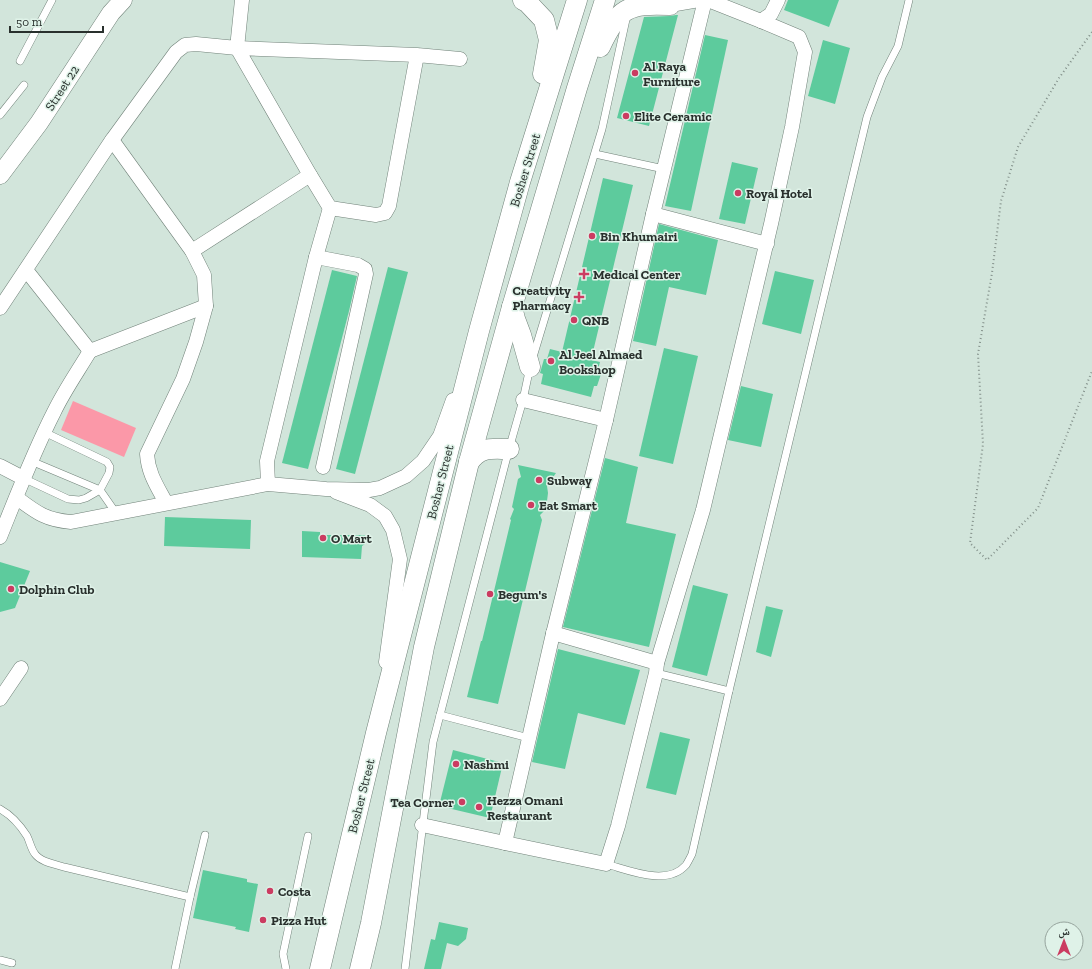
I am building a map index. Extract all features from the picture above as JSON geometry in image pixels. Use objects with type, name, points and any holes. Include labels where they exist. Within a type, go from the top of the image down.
[{"type":"main road","points":[[520,182],[546,61],[549,40],[544,20],[528,2],[523,0]]},
{"type":"main road","name":"Bosher Street","points":[[320,969],[376,733],[478,331],[520,182],[577,0]]},
{"type":"main road","name":"Bosher Street","points":[[360,969],[371,923],[424,647],[469,462],[512,307],[577,88],[605,0]]},
{"type":"main road","points":[[577,88],[590,74],[609,28],[618,17],[635,4],[670,5]]},
{"type":"main road","points":[[512,307],[514,319],[521,335],[530,367]]},
{"type":"main road","points":[[469,462],[474,455],[483,450],[490,448],[509,449]]},
{"type":"main road","points":[[371,923],[371,953],[373,969]]},
{"type":"street","name":"Street 22","points":[[0,175],[39,123],[111,13],[123,0]]},
{"type":"street","points":[[242,0],[237,48],[330,208],[316,258],[267,461],[268,484]]},
{"type":"street","points":[[670,5],[698,0]]},
{"type":"street","points":[[505,843],[553,632],[606,420],[653,214],[705,0]]},
{"type":"street","points":[[422,825],[606,864],[618,826],[657,668],[703,510],[767,244],[792,127],[805,52],[800,37],[708,0]]},
{"type":"street","points":[[761,21],[771,14],[778,0]]},
{"type":"street","points":[[0,308],[112,140],[176,52],[185,45],[196,44],[237,48],[417,55],[460,59]]},
{"type":"street","points":[[330,208],[376,215],[385,213],[389,206],[417,55]]},
{"type":"street","points":[[0,164],[39,123]]},
{"type":"street","points":[[112,140],[192,251],[204,275],[206,306],[196,342],[183,379],[147,454],[148,466],[166,503]]},
{"type":"street","points":[[192,251],[310,175]]},
{"type":"street","points":[[653,214],[767,244]]},
{"type":"street","points":[[316,258],[358,265],[364,269],[366,274],[323,467]]},
{"type":"street","points":[[26,270],[90,351]]},
{"type":"street","points":[[0,537],[17,498],[23,478],[54,411],[90,351],[206,306]]},
{"type":"street","points":[[17,498],[37,513],[48,518],[71,522],[268,484],[326,489],[369,490],[392,484],[406,476],[423,461],[440,436],[478,331]]},
{"type":"street","points":[[523,400],[606,420]]},
{"type":"street","points":[[0,466],[23,478]]},
{"type":"street","points":[[326,489],[370,505],[385,516],[393,530],[400,558],[376,733]]},
{"type":"street","points":[[553,632],[657,668]]},
{"type":"street","points":[[0,699],[21,668]]},
{"type":"lane","points":[[20,61],[52,0]]},
{"type":"lane","points":[[606,864],[645,875],[659,876],[675,874],[685,865],[692,854],[729,691],[867,117],[882,77],[898,46],[909,0]]},
{"type":"lane","points":[[405,969],[433,742],[523,400],[530,367],[595,154],[635,4]]},
{"type":"lane","points":[[0,115],[24,85]]},
{"type":"lane","points":[[595,154],[664,169]]},
{"type":"lane","points":[[23,478],[68,499],[79,500],[86,498],[100,490],[109,473],[110,467],[107,462],[44,432]]},
{"type":"lane","points":[[31,460],[100,490],[116,513]]},
{"type":"lane","points":[[657,668],[729,691]]},
{"type":"lane","points":[[440,716],[529,738]]},
{"type":"lane","points":[[0,809],[16,822],[27,837],[35,854],[44,860],[64,867],[190,897]]},
{"type":"lane","points":[[175,969],[205,835]]},
{"type":"lane","points":[[286,969],[283,954],[308,836]]},
{"type":"lane","points":[[0,960],[12,963]]},
{"type":"path","points":[[1092,32],[1059,78],[1018,147],[1001,201],[992,273],[978,354],[983,444],[970,543],[987,560],[1038,508],[1092,371]]},
{"type":"shaded area","points":[[73,401],[136,428],[124,457],[61,430]]},
{"type":"building","points":[[788,0],[839,0],[829,27],[784,10]]},
{"type":"building","points":[[678,15],[649,126],[617,118],[644,17]]},
{"type":"building","points":[[705,35],[728,40],[691,211],[665,206]]},
{"type":"building","points":[[823,40],[850,48],[835,104],[808,96]]},
{"type":"building","name":"Royal Hotel","points":[[732,162],[758,168],[745,224],[719,219]]},
{"type":"building","points":[[603,178],[633,185],[591,360],[600,362],[597,373],[601,374],[597,386],[594,386],[591,397],[541,384],[543,374],[540,373],[544,359],[547,359],[550,349],[562,352]]},
{"type":"building","points":[[659,224],[718,240],[706,295],[669,287],[656,346],[633,341]]},
{"type":"building","points":[[388,267],[408,272],[355,474],[336,469]]},
{"type":"building","points":[[332,270],[357,276],[308,469],[282,463]]},
{"type":"building","points":[[775,271],[814,280],[801,334],[762,324]]},
{"type":"building","points":[[664,348],[698,356],[673,464],[639,456]]},
{"type":"building","points":[[741,386],[773,394],[761,447],[728,440]]},
{"type":"building","points":[[605,458],[638,467],[626,523],[676,534],[649,647],[563,627]]},
{"type":"building","points":[[518,465],[556,473],[547,486],[548,493],[546,509],[540,515],[542,520],[498,704],[467,697],[482,641],[510,519],[514,509],[512,507],[518,479],[521,477]]},
{"type":"building","points":[[165,517],[251,520],[250,549],[164,546]]},
{"type":"building","points":[[302,531],[320,532],[320,535],[365,535],[365,544],[362,546],[361,559],[302,557]]},
{"type":"building","name":"Dolphin Club","points":[[0,562],[30,571],[15,608],[0,612]]},
{"type":"building","points":[[693,585],[728,594],[707,676],[672,667]]},
{"type":"building","points":[[766,606],[783,610],[771,657],[756,652]]},
{"type":"building","points":[[558,649],[640,670],[625,725],[578,713],[565,769],[532,762]]},
{"type":"building","points":[[660,732],[690,739],[676,795],[646,788]]},
{"type":"building","points":[[453,750],[503,763],[490,818],[439,806]]},
{"type":"building","points":[[203,870],[247,879],[247,882],[258,884],[249,932],[235,929],[236,927],[193,918]]},
{"type":"building","points":[[439,922],[468,928],[466,939],[458,946],[447,943],[441,969],[424,969],[431,939],[435,940]]},
{"type":"place","name":"Al Raya Furniture","points":[[635,73]]},
{"type":"place","name":"Elite Ceramic","points":[[626,116]]},
{"type":"place","name":"Royal Hotel","points":[[738,193]]},
{"type":"place","name":"Bin Khumairi","points":[[592,236]]},
{"type":"place","name":"Medical Center","points":[[584,274]]},
{"type":"place","name":"Creativity Pharmacy","points":[[579,297]]},
{"type":"place","name":"QNB","points":[[574,320]]},
{"type":"place","name":"Al Jeel Almaed Bookshop","points":[[551,361]]},
{"type":"place","name":"Subway","points":[[539,480]]},
{"type":"place","name":"Eat Smart","points":[[531,505]]},
{"type":"place","name":"O Mart","points":[[323,538]]},
{"type":"place","name":"Dolphin Club","points":[[11,589]]},
{"type":"place","name":"Begum's","points":[[490,594]]},
{"type":"place","name":"Nashmi","points":[[456,764]]},
{"type":"place","name":"Tea Corner","points":[[462,802]]},
{"type":"place","name":"Hezza Omani Restaurant","points":[[479,807]]},
{"type":"place","name":"Costa","points":[[270,891]]},
{"type":"place","name":"Pizza Hut","points":[[263,920]]}]
